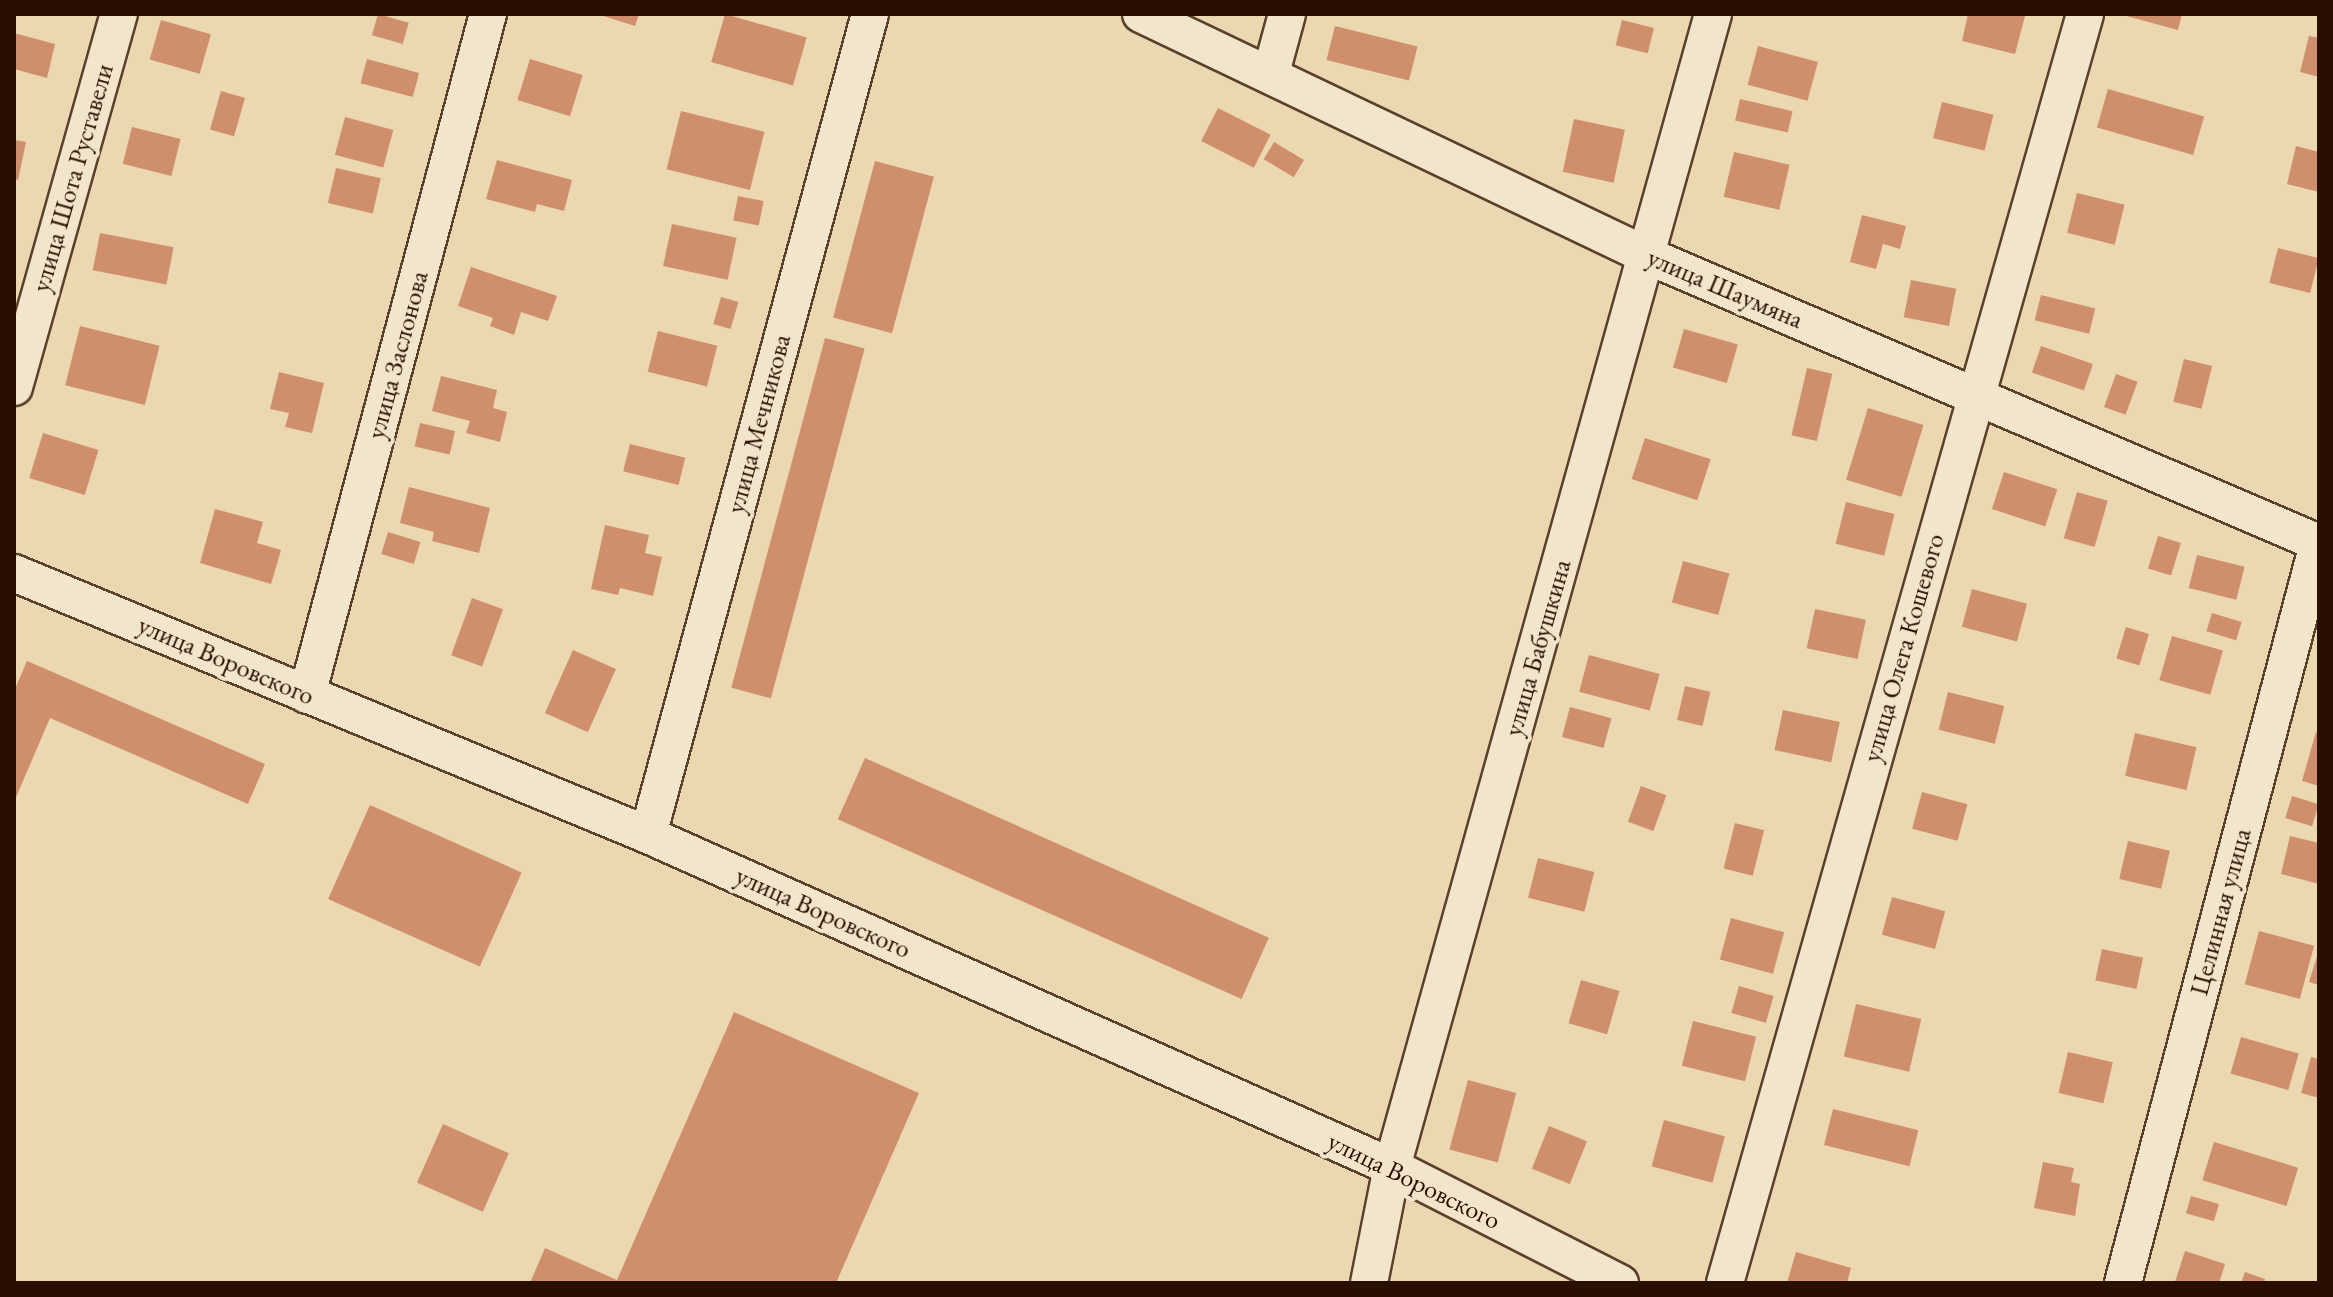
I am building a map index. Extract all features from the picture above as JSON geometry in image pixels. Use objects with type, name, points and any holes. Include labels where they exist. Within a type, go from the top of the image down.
[{"type":"street","name":"улица Шота Руставели","points":[[14,387],[119,14]]},
{"type":"street","name":"улица Заслонова","points":[[307,695],[488,14]]},
{"type":"street","name":"улица Мечникова","points":[[648,835],[870,14]]},
{"type":"street","name":"улица Шаумяна","points":[[1141,14],[1271,73],[1648,256],[2319,542]]},
{"type":"street","points":[[1271,73],[1287,14]]},
{"type":"street","name":"улица Бабушкина","points":[[1369,1283],[1392,1167],[1713,14]]},
{"type":"street","name":"улица Олега Кошевого","points":[[1725,1283],[2085,14]]},
{"type":"street","name":"Целинная улица","points":[[2123,1283],[2319,542]]},
{"type":"street","name":"улица Воровского","points":[[14,573],[648,835],[1392,1167],[1620,1283]]},
{"type":"building","points":[[378,14],[409,23],[403,44],[372,35]]},
{"type":"building","points":[[597,14],[639,14],[635,26]]},
{"type":"building","points":[[725,14],[807,37],[793,85],[711,62]]},
{"type":"building","points":[[1968,14],[2025,16],[2015,54],[1962,41]]},
{"type":"building","points":[[2119,14],[2182,14],[2178,30]]},
{"type":"building","points":[[161,20],[211,34],[200,74],[150,59]]},
{"type":"building","points":[[1622,20],[1654,28],[1648,53],[1616,45]]},
{"type":"building","points":[[1335,26],[1417,47],[1409,81],[1327,60]]},
{"type":"building","points":[[14,33],[55,44],[47,78],[14,69]]},
{"type":"building","points":[[2309,36],[2319,38],[2319,77],[2300,72]]},
{"type":"building","points":[[1758,46],[1818,62],[1808,101],[1748,85]]},
{"type":"building","points":[[367,59],[419,73],[413,97],[361,83]]},
{"type":"building","points":[[530,59],[583,75],[570,116],[517,100]]},
{"type":"building","points":[[2108,89],[2204,117],[2193,155],[2097,127]]},
{"type":"building","points":[[221,91],[245,98],[234,136],[210,129]]},
{"type":"building","points":[[1740,99],[1793,111],[1788,133],[1735,120]]},
{"type":"building","points":[[1942,102],[1993,115],[1984,151],[1933,138]]},
{"type":"building","points":[[1218,108],[1271,135],[1254,168],[1201,141]]},
{"type":"building","points":[[681,111],[764,132],[750,190],[666,169]]},
{"type":"building","points":[[345,117],[393,130],[383,168],[335,155]]},
{"type":"building","points":[[1574,119],[1625,130],[1614,183],[1563,172]]},
{"type":"building","points":[[132,127],[181,139],[171,176],[123,164]]},
{"type":"building","points":[[14,140],[26,142],[18,180],[14,179]]},
{"type":"building","points":[[1274,142],[1304,160],[1294,177],[1264,159]]},
{"type":"building","points":[[2296,146],[2319,152],[2319,192],[2287,184]]},
{"type":"building","points":[[1734,152],[1790,165],[1779,210],[1724,197]]},
{"type":"building","points":[[497,160],[572,180],[564,211],[537,204],[535,212],[486,199]]},
{"type":"building","points":[[875,161],[934,177],[892,333],[833,317]]},
{"type":"building","points":[[336,168],[381,178],[373,213],[328,203]]},
{"type":"building","points":[[2077,193],[2125,205],[2115,245],[2067,233]]},
{"type":"building","points":[[738,196],[764,201],[759,226],[733,221]]},
{"type":"building","points":[[1862,215],[1906,226],[1900,249],[1883,244],[1876,269],[1850,262]]},
{"type":"building","points":[[672,224],[737,238],[728,280],[663,266]]},
{"type":"building","points":[[100,233],[174,247],[166,285],[93,270]]},
{"type":"building","points":[[2278,248],[2319,258],[2310,293],[2269,283]]},
{"type":"building","points":[[471,267],[557,296],[548,321],[521,312],[514,335],[490,326],[493,318],[458,306]]},
{"type":"building","points":[[1911,280],[1956,289],[1949,326],[1904,317]]},
{"type":"building","points":[[2041,295],[2095,309],[2089,334],[2035,320]]},
{"type":"building","points":[[721,297],[738,302],[731,329],[713,324]]},
{"type":"building","points":[[80,326],[160,346],[145,405],[65,385]]},
{"type":"building","points":[[1684,329],[1738,344],[1727,383],[1673,367]]},
{"type":"building","points":[[658,331],[717,346],[707,387],[648,372]]},
{"type":"building","points":[[825,338],[865,349],[771,698],[731,688]]},
{"type":"building","points":[[2041,346],[2093,364],[2084,390],[2032,372]]},
{"type":"building","points":[[2184,359],[2212,366],[2201,409],[2173,402]]},
{"type":"building","points":[[1807,368],[1832,374],[1817,441],[1791,435]]},
{"type":"building","points":[[279,372],[324,383],[312,433],[285,427],[289,413],[270,409]]},
{"type":"building","points":[[2116,374],[2138,382],[2126,415],[2104,407]]},
{"type":"building","points":[[441,376],[497,390],[493,408],[507,412],[500,442],[466,433],[470,421],[432,411]]},
{"type":"building","points":[[1868,408],[1923,425],[1902,497],[1846,480]]},
{"type":"building","points":[[420,423],[455,431],[450,454],[415,446]]},
{"type":"building","points":[[43,433],[98,450],[85,495],[29,478]]},
{"type":"building","points":[[1645,438],[1711,459],[1697,500],[1632,479]]},
{"type":"building","points":[[630,444],[685,458],[679,485],[623,471]]},
{"type":"building","points":[[2004,472],[2057,489],[2045,526],[1992,509]]},
{"type":"building","points":[[409,487],[490,508],[479,553],[432,541],[434,532],[400,523]]},
{"type":"building","points":[[2077,492],[2108,501],[2095,547],[2064,538]]},
{"type":"building","points":[[1846,502],[1895,514],[1884,556],[1836,544]]},
{"type":"building","points":[[215,509],[263,522],[257,543],[281,550],[271,584],[200,563]]},
{"type":"building","points":[[605,525],[649,535],[645,553],[662,557],[653,596],[620,588],[618,595],[591,589]]},
{"type":"building","points":[[388,532],[421,542],[414,564],[381,554]]},
{"type":"building","points":[[2158,536],[2181,543],[2171,576],[2148,569]]},
{"type":"building","points":[[2197,555],[2245,567],[2236,600],[2189,588]]},
{"type":"building","points":[[1683,561],[1729,573],[1718,615],[1672,603]]},
{"type":"building","points":[[1972,589],[2027,604],[2017,641],[1962,627]]},
{"type":"building","points":[[472,598],[503,609],[482,667],[451,655]]},
{"type":"building","points":[[1815,609],[1866,620],[1858,659],[1807,648]]},
{"type":"building","points":[[2212,613],[2242,622],[2236,640],[2206,631]]},
{"type":"building","points":[[2126,627],[2149,634],[2139,666],[2116,659]]},
{"type":"building","points":[[2172,636],[2223,651],[2210,695],[2159,680]]},
{"type":"building","points":[[573,650],[616,669],[588,732],[545,713]]},
{"type":"building","points":[[1589,655],[1660,674],[1650,711],[1579,692]]},
{"type":"building","points":[[27,661],[265,764],[248,804],[50,718],[14,802],[14,691]]},
{"type":"building","points":[[1685,686],[1710,692],[1702,726],[1677,720]]},
{"type":"building","points":[[1948,692],[2004,706],[1995,744],[1939,730]]},
{"type":"building","points":[[1570,707],[1612,718],[1604,748],[1562,737]]},
{"type":"building","points":[[1783,710],[1840,722],[1831,762],[1774,750]]},
{"type":"building","points":[[2316,732],[2319,733],[2319,786],[2302,781]]},
{"type":"building","points":[[2135,733],[2196,747],[2186,790],[2125,776]]},
{"type":"building","points":[[865,758],[1269,938],[1242,999],[838,819]]},
{"type":"building","points":[[1641,786],[1666,795],[1653,831],[1628,822]]},
{"type":"building","points":[[1922,792],[1967,804],[1958,841],[1912,829]]},
{"type":"building","points":[[2292,796],[2319,804],[2312,826],[2285,818]]},
{"type":"building","points":[[370,805],[522,873],[480,967],[328,899]]},
{"type":"building","points":[[1735,823],[1764,830],[1753,876],[1724,869]]},
{"type":"building","points":[[2290,836],[2319,843],[2319,884],[2281,874]]},
{"type":"building","points":[[2128,841],[2170,851],[2161,889],[2119,879]]},
{"type":"building","points":[[1538,858],[1594,872],[1584,912],[1528,898]]},
{"type":"building","points":[[1892,897],[1945,911],[1935,949],[1882,935]]},
{"type":"building","points":[[1731,918],[1784,932],[1773,974],[1720,960]]},
{"type":"building","points":[[2259,931],[2314,946],[2300,999],[2245,984]]},
{"type":"building","points":[[2102,949],[2143,958],[2136,989],[2095,980]]},
{"type":"building","points":[[2319,950],[2319,985],[2309,982]]},
{"type":"building","points":[[1581,980],[1619,991],[1607,1034],[1569,1023]]},
{"type":"building","points":[[1739,986],[1774,996],[1766,1023],[1731,1013]]},
{"type":"building","points":[[1856,1004],[1921,1019],[1909,1072],[1844,1057]]},
{"type":"building","points":[[734,1012],[919,1093],[836,1283],[530,1283],[545,1248],[617,1280]]},
{"type":"building","points":[[1693,1021],[1756,1037],[1745,1081],[1682,1066]]},
{"type":"building","points":[[2241,1037],[2299,1054],[2288,1090],[2231,1074]]},
{"type":"building","points":[[2068,1052],[2113,1062],[2103,1103],[2059,1093]]},
{"type":"building","points":[[2311,1057],[2319,1059],[2319,1098],[2301,1093]]},
{"type":"building","points":[[1468,1080],[1516,1093],[1498,1162],[1449,1150]]},
{"type":"building","points":[[1833,1109],[1918,1130],[1909,1166],[1824,1145]]},
{"type":"building","points":[[1664,1120],[1725,1136],[1712,1183],[1652,1166]]},
{"type":"building","points":[[443,1124],[509,1153],[483,1212],[417,1182]]},
{"type":"building","points":[[1549,1126],[1587,1141],[1570,1184],[1532,1169]]},
{"type":"building","points":[[2214,1142],[2298,1168],[2286,1206],[2202,1180]]},
{"type":"building","points":[[2043,1162],[2074,1168],[2071,1182],[2080,1184],[2075,1216],[2034,1208]]},
{"type":"building","points":[[2191,1196],[2219,1204],[2214,1221],[2186,1213]]},
{"type":"building","points":[[2185,1251],[2225,1264],[2219,1283],[2175,1282]]},
{"type":"building","points":[[1796,1252],[1851,1268],[1847,1283],[1787,1283]]},
{"type":"building","points":[[2245,1272],[2265,1279],[2264,1283],[2241,1283]]}]
